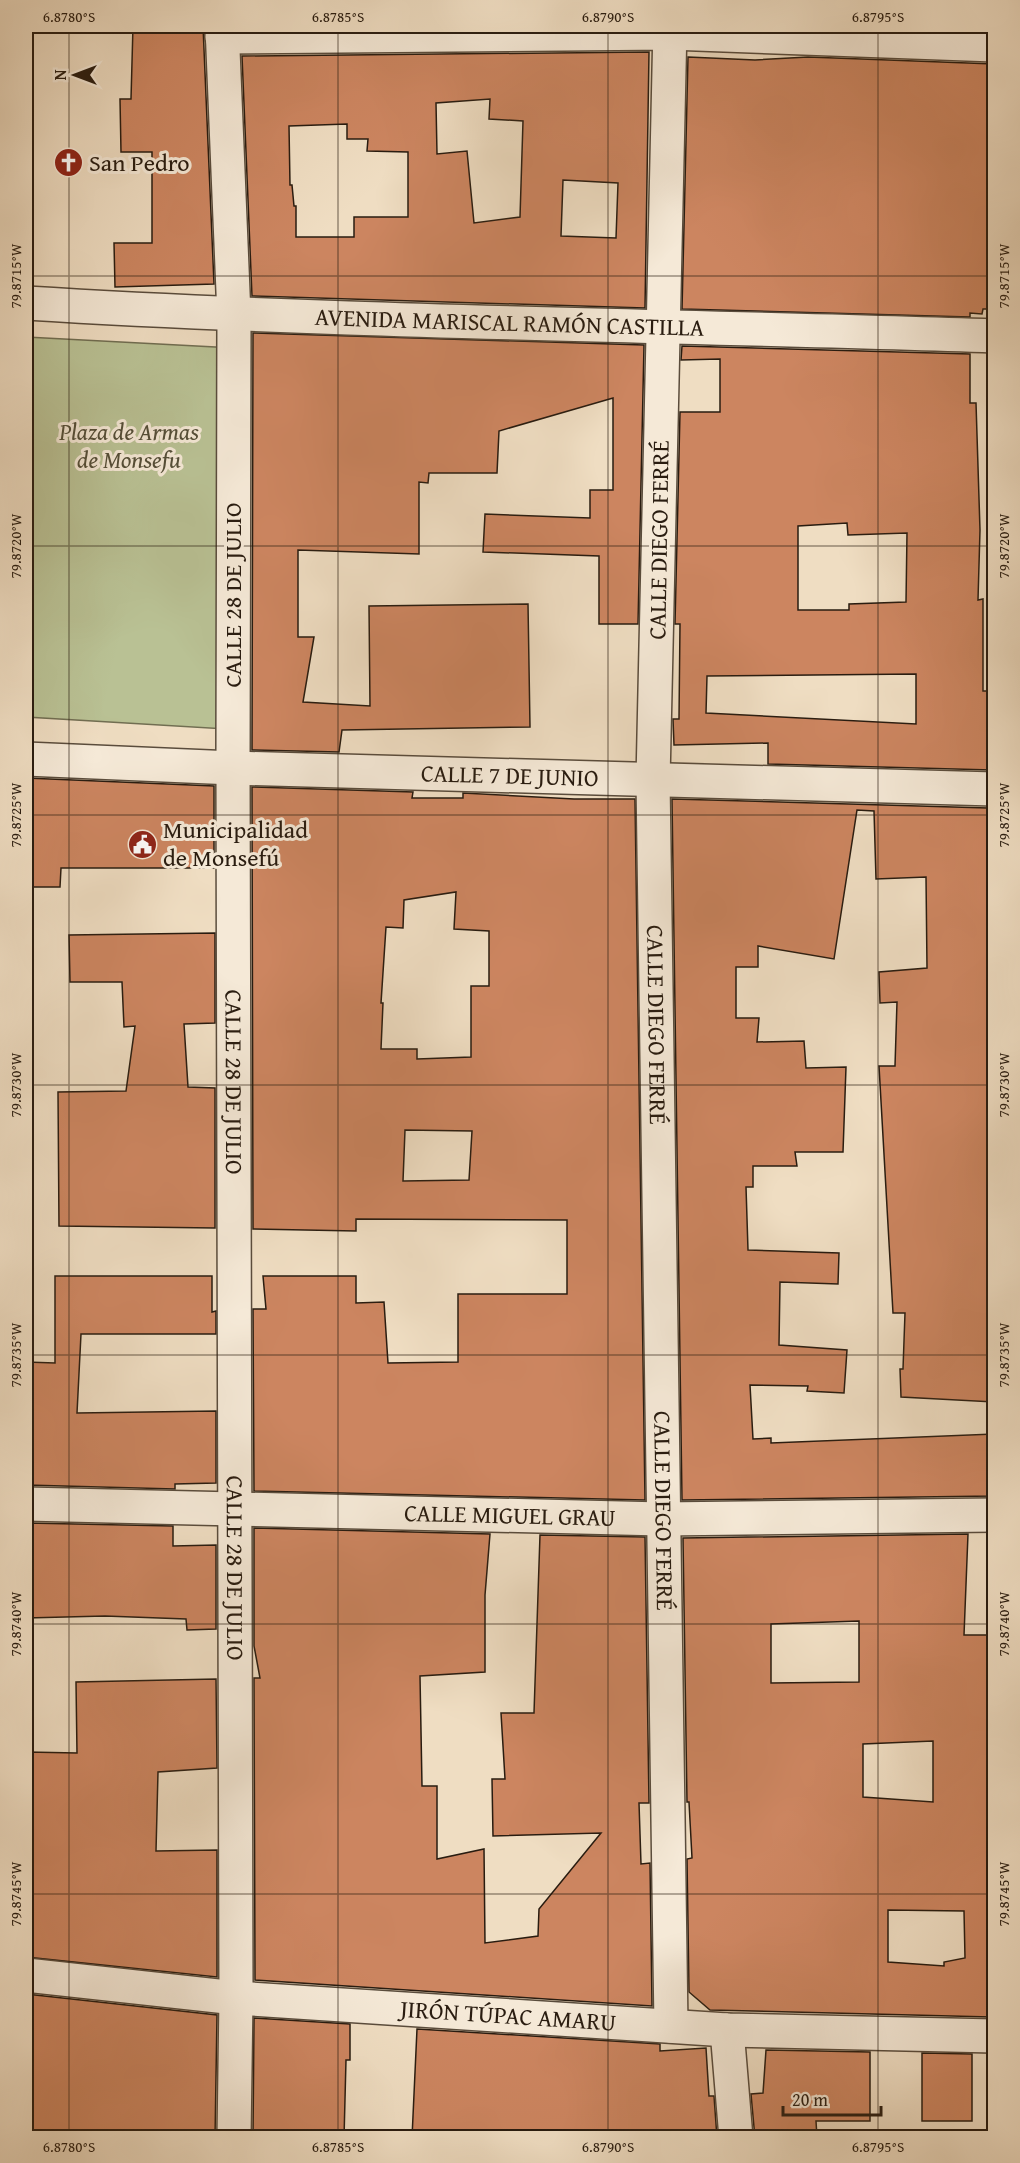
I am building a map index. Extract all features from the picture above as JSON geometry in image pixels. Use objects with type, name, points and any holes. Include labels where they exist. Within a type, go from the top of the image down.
[{"type":"street","points":[[222,31],[670,29],[994,45]]},
{"type":"street","name":"CALLE DIEGO FERRÉ","points":[[670,29],[653,780],[662,1519],[672,2026]]},
{"type":"street","name":"CALLE 28 DE JULIO","points":[[222,31],[234,316],[236,1998],[234,2138]]},
{"type":"street","name":"AVENIDA MARISCAL RAMÓN CASTILLA","points":[[26,303],[234,316],[664,325],[994,336]]},
{"type":"street","points":[[994,336],[994,351]]},
{"type":"street","name":"CALLE 7 DE JUNIO","points":[[26,759],[233,768],[994,789]]},
{"type":"street","name":"CALLE MIGUEL GRAU","points":[[26,1504],[662,1519],[994,1515]]},
{"type":"street","name":"JIRÓN TÚPAC AMARU","points":[[26,1975],[236,1998],[727,2030],[994,2036]]},
{"type":"street","points":[[727,2030],[736,2138]]},
{"type":"green space","name":"Plaza de Armas de Monsefu","points":[[26,337],[234,348],[226,729],[26,717]]},
{"type":"building","points":[[133,26],[203,26],[214,284],[115,287],[114,243],[152,243],[152,152],[121,152],[120,99],[131,99]]},
{"type":"building","points":[[649,52],[645,308],[252,296],[242,56]],"holes":[[[490,99],[489,119],[523,121],[520,217],[474,223],[467,151],[437,154],[436,103]],[[347,124],[347,139],[368,139],[367,151],[408,152],[408,217],[354,217],[354,237],[296,237],[296,206],[294,206],[292,185],[290,185],[289,126]],[[563,180],[618,183],[616,238],[561,236]]]},
{"type":"building","points":[[688,57],[755,60],[808,57],[994,64],[994,309],[983,309],[982,314],[970,313],[970,317],[682,309]]},
{"type":"building","points":[[253,333],[644,345],[638,624],[599,624],[599,556],[483,552],[485,514],[590,518],[590,490],[613,490],[613,398],[499,431],[497,473],[429,473],[428,483],[419,482],[419,554],[298,550],[298,637],[314,637],[303,702],[370,706],[369,606],[528,604],[530,727],[342,730],[339,752],[252,750]]},
{"type":"building","points":[[682,346],[970,354],[970,403],[976,403],[980,530],[978,600],[983,599],[983,691],[989,691],[992,770],[768,764],[768,743],[674,745],[673,719],[679,719],[680,624],[675,624],[680,412],[720,412],[720,359],[681,360]],"holes":[[[847,523],[848,535],[907,533],[906,602],[849,604],[849,610],[798,610],[798,526]],[[916,674],[916,724],[706,713],[707,676]]]},
{"type":"building","points":[[26,778],[214,786],[214,868],[61,868],[60,887],[26,887]]},
{"type":"building","points":[[252,787],[413,792],[412,798],[463,798],[463,793],[574,799],[635,799],[645,1500],[254,1491],[253,1309],[266,1309],[263,1276],[356,1276],[356,1303],[384,1302],[388,1363],[458,1362],[458,1294],[567,1294],[567,1220],[356,1219],[356,1231],[253,1229]],"holes":[[[456,892],[454,929],[489,931],[489,986],[471,986],[471,1057],[417,1059],[417,1049],[381,1049],[383,1003],[381,1003],[386,927],[403,928],[404,900]],[[405,1130],[472,1131],[469,1180],[403,1181]]]},
{"type":"building","points":[[672,799],[988,808],[994,881],[994,1402],[901,1397],[900,1369],[903,1369],[905,1313],[893,1313],[879,1066],[895,1066],[897,1002],[880,1003],[879,972],[927,968],[926,877],[876,879],[874,811],[857,810],[834,959],[758,946],[758,967],[736,967],[736,1018],[759,1018],[757,1042],[804,1041],[806,1068],[846,1067],[843,1152],[795,1152],[797,1166],[753,1166],[753,1187],[746,1187],[748,1250],[839,1253],[838,1284],[780,1282],[779,1345],[847,1350],[844,1393],[807,1391],[808,1386],[750,1385],[753,1439],[771,1438],[771,1443],[994,1434],[994,1496],[682,1500]]},
{"type":"building","points":[[215,933],[215,1023],[184,1024],[188,1087],[215,1088],[215,1228],[59,1226],[58,1092],[126,1091],[135,1026],[124,1027],[122,982],[70,982],[69,935]]},
{"type":"building","points":[[55,1276],[212,1276],[212,1312],[216,1311],[216,1334],[81,1334],[77,1413],[216,1411],[216,1483],[175,1484],[175,1489],[26,1485],[26,1362],[55,1363]]},
{"type":"building","points":[[26,1523],[173,1526],[173,1546],[216,1545],[216,1629],[187,1630],[186,1619],[105,1616],[26,1618]]},
{"type":"building","points":[[254,1528],[490,1534],[485,1595],[485,1672],[420,1676],[422,1786],[437,1786],[437,1859],[484,1849],[485,1943],[538,1936],[539,1909],[601,1833],[493,1836],[492,1779],[505,1779],[501,1713],[534,1713],[540,1535],[645,1537],[649,1803],[639,1803],[641,1864],[650,1863],[652,2006],[255,1980],[254,1678],[260,1678],[254,1646]]},
{"type":"building","points":[[968,1534],[964,1635],[994,1635],[994,1912],[991,1912],[991,2017],[710,2010],[689,1992],[687,1859],[692,1858],[689,1802],[687,1802],[683,1538]],"holes":[[[859,1621],[859,1682],[771,1683],[771,1624]],[[933,1741],[933,1802],[863,1797],[863,1744]],[[888,1910],[964,1911],[965,1958],[944,1962],[944,1966],[888,1962]]]},
{"type":"building","points":[[216,1679],[217,1768],[158,1772],[156,1851],[217,1850],[217,1977],[26,1957],[27,1752],[77,1753],[76,1682]]},
{"type":"building","points":[[26,1994],[217,2015],[215,2138],[26,2138]]},
{"type":"building","points":[[254,2018],[350,2024],[350,2060],[346,2060],[344,2138],[253,2138]]},
{"type":"building","points":[[417,2029],[660,2044],[660,2051],[706,2048],[709,2096],[714,2096],[717,2138],[412,2138]]},
{"type":"building","points":[[766,2050],[870,2052],[870,2121],[816,2121],[817,2138],[755,2138],[751,2094],[763,2093]]},
{"type":"building","points":[[922,2053],[972,2054],[972,2121],[922,2121]]},
{"type":"place","name":"San Pedro","points":[[68,163]]},
{"type":"place","name":"Municipalidad de Monsefú","points":[[142,844]]}]
